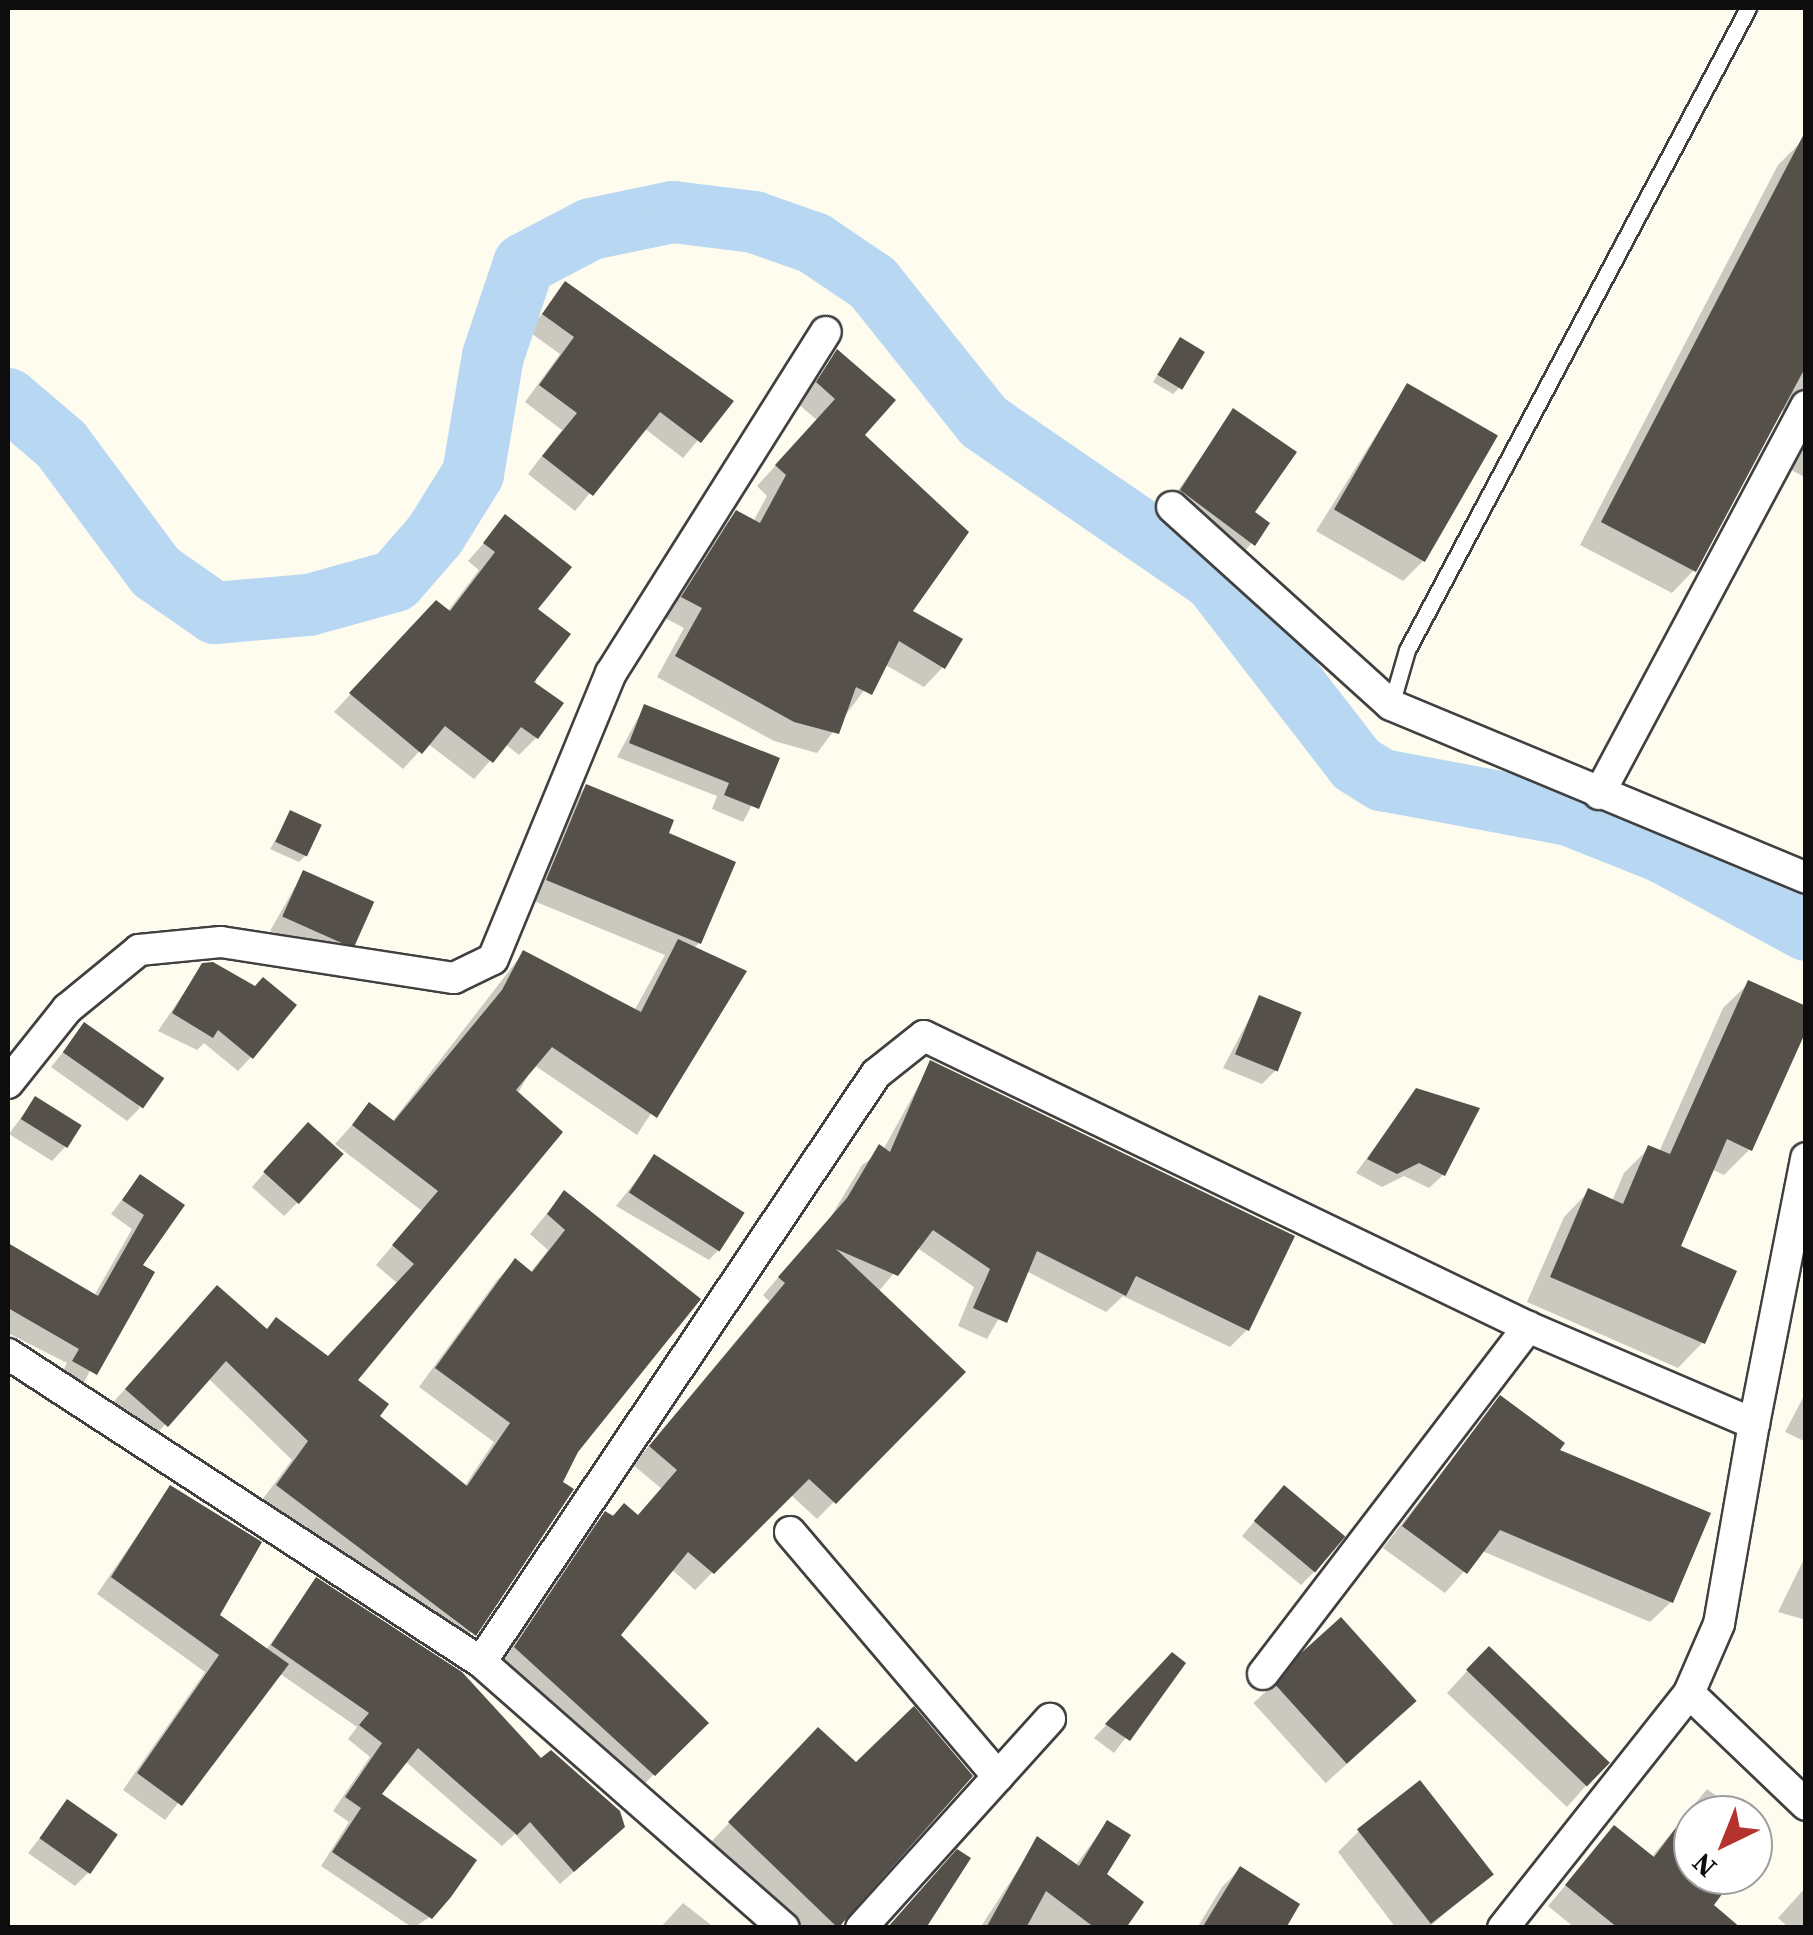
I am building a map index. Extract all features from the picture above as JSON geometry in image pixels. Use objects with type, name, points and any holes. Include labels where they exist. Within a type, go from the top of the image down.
[{"type":"street","points":[[8,1083],[67,1009],[139,950],[220,942],[454,978],[493,959],[611,673],[826,332]]},
{"type":"street","points":[[1599,794],[1806,406]]},
{"type":"street","points":[[1172,507],[1391,705],[1806,878]]},
{"type":"street","points":[[481,1662],[876,1074],[924,1036],[1528,1327],[1754,1424]]},
{"type":"street","points":[[1503,1928],[1689,1693],[1718,1624],[1754,1424],[1798,1218],[1806,1158]]},
{"type":"street","points":[[1263,1674],[1528,1327]]},
{"type":"street","points":[[8,1354],[481,1662],[784,1928]]},
{"type":"street","points":[[790,1532],[998,1776]]},
{"type":"street","points":[[1689,1693],[1806,1805]]},
{"type":"street","points":[[861,1928],[1050,1719]]},
{"type":"lane","points":[[1391,705],[1407,650],[1748,8]]},
{"type":"building","points":[[1806,130],[1806,366],[1696,572],[1601,522]]},
{"type":"building","points":[[565,281],[734,401],[701,443],[660,412],[593,496],[542,456],[577,413],[539,385],[574,337],[542,314]]},
{"type":"building","points":[[1180,337],[1205,352],[1182,390],[1157,375]]},
{"type":"building","points":[[837,349],[896,400],[865,435],[969,532],[913,611],[963,639],[945,669],[899,641],[872,695],[856,687],[839,734],[794,722],[675,656],[702,608],[681,597],[736,510],[760,523],[786,475],[775,465],[835,399],[816,382]]},
{"type":"building","points":[[1407,383],[1498,436],[1425,562],[1334,509]]},
{"type":"building","points":[[1233,408],[1297,452],[1255,512],[1270,523],[1255,546],[1180,490]]},
{"type":"building","points":[[505,514],[572,567],[538,609],[571,634],[534,682],[564,703],[538,739],[521,727],[493,763],[445,726],[422,754],[349,693],[436,600],[450,611],[495,552],[483,543]]},
{"type":"building","points":[[644,704],[780,758],[759,809],[724,795],[729,783],[629,743]]},
{"type":"building","points":[[586,784],[674,820],[669,833],[736,862],[701,944],[546,880]]},
{"type":"building","points":[[290,810],[322,825],[307,857],[275,842]]},
{"type":"building","points":[[303,870],[374,902],[354,948],[282,917]]},
{"type":"building","points":[[678,939],[747,971],[657,1118],[552,1047],[516,1090],[563,1132],[358,1380],[389,1404],[380,1416],[467,1486],[510,1423],[435,1368],[515,1258],[532,1272],[565,1230],[547,1214],[564,1190],[701,1299],[578,1452],[563,1482],[574,1489],[476,1636],[276,1485],[308,1441],[226,1361],[168,1427],[125,1389],[217,1285],[267,1329],[276,1317],[328,1356],[414,1264],[392,1245],[438,1191],[352,1125],[369,1102],[394,1121],[502,990],[523,950],[641,1012]]},
{"type":"building","points":[[213,962],[255,986],[263,977],[297,1005],[253,1059],[218,1030],[213,1038],[172,1013],[202,963]]},
{"type":"building","points":[[1748,980],[1806,1006],[1806,1031],[1752,1151],[1727,1139],[1681,1246],[1737,1271],[1705,1344],[1550,1277],[1588,1188],[1623,1204],[1648,1145],[1670,1154]]},
{"type":"building","points":[[1259,995],[1302,1012],[1278,1072],[1235,1054]]},
{"type":"building","points":[[84,1022],[164,1078],[143,1109],[63,1052]]},
{"type":"building","points":[[930,1060],[1295,1236],[1249,1331],[1136,1276],[1126,1296],[1037,1251],[1007,1323],[973,1308],[990,1269],[933,1230],[898,1276],[836,1249],[966,1372],[836,1504],[809,1479],[714,1574],[688,1552],[621,1635],[709,1723],[655,1776],[514,1647],[605,1511],[613,1516],[624,1503],[638,1515],[677,1470],[649,1446],[785,1283],[778,1277],[847,1198],[879,1144],[890,1152]]},
{"type":"building","points":[[1416,1088],[1480,1108],[1445,1176],[1419,1163],[1397,1174],[1367,1159]]},
{"type":"building","points":[[35,1096],[82,1125],[67,1148],[21,1119]]},
{"type":"building","points":[[308,1122],[344,1154],[299,1204],[263,1172]]},
{"type":"building","points":[[654,1154],[745,1213],[720,1251],[629,1193]]},
{"type":"building","points":[[140,1174],[185,1205],[143,1265],[155,1272],[97,1375],[72,1361],[79,1349],[8,1308],[8,1243],[98,1296],[144,1215],[122,1200]]},
{"type":"building","points":[[1500,1395],[1565,1443],[1560,1450],[1711,1513],[1673,1603],[1500,1530],[1467,1574],[1402,1526]]},
{"type":"building","points":[[170,1485],[262,1542],[220,1615],[289,1664],[182,1806],[137,1773],[219,1655],[111,1577]]},
{"type":"building","points":[[1284,1485],[1345,1536],[1315,1572],[1254,1521]]},
{"type":"building","points":[[316,1577],[462,1672],[541,1758],[551,1750],[620,1811],[625,1827],[574,1872],[530,1822],[517,1835],[418,1748],[382,1794],[477,1860],[451,1897],[432,1919],[332,1852],[361,1808],[345,1797],[382,1743],[359,1725],[369,1713],[271,1645]]},
{"type":"building","points":[[1341,1617],[1417,1701],[1347,1764],[1271,1680]]},
{"type":"building","points":[[1489,1646],[1610,1763],[1587,1786],[1466,1670]]},
{"type":"building","points":[[1172,1652],[1186,1663],[1130,1741],[1105,1724]]},
{"type":"building","points":[[914,1706],[973,1776],[838,1928],[728,1822],[818,1727],[856,1762]]},
{"type":"building","points":[[1420,1780],[1494,1875],[1431,1924],[1357,1829]]},
{"type":"building","points":[[67,1799],[118,1835],[90,1874],[39,1838]]},
{"type":"building","points":[[1107,1820],[1131,1835],[1107,1874],[1144,1902],[1126,1928],[1095,1928],[1046,1891],[1026,1928],[986,1928],[1037,1836],[1079,1866]]},
{"type":"building","points":[[1614,1825],[1654,1857],[1673,1832],[1673,1895],[1721,1895],[1714,1905],[1741,1928],[1618,1928],[1565,1885]]},
{"type":"building","points":[[957,1849],[971,1858],[926,1928],[887,1928]]},
{"type":"building","points":[[1240,1866],[1300,1904],[1286,1928],[1202,1928]]},
{"type":"waterway","points":[[8,399],[61,444],[156,572],[215,613],[309,605],[395,581],[435,535],[473,474],[493,356],[524,264],[591,229],[673,212],[754,222],[814,243],[873,283],[984,422],[1214,580],[1356,764],[1382,780],[1569,815],[1662,852],[1806,930]]}]
